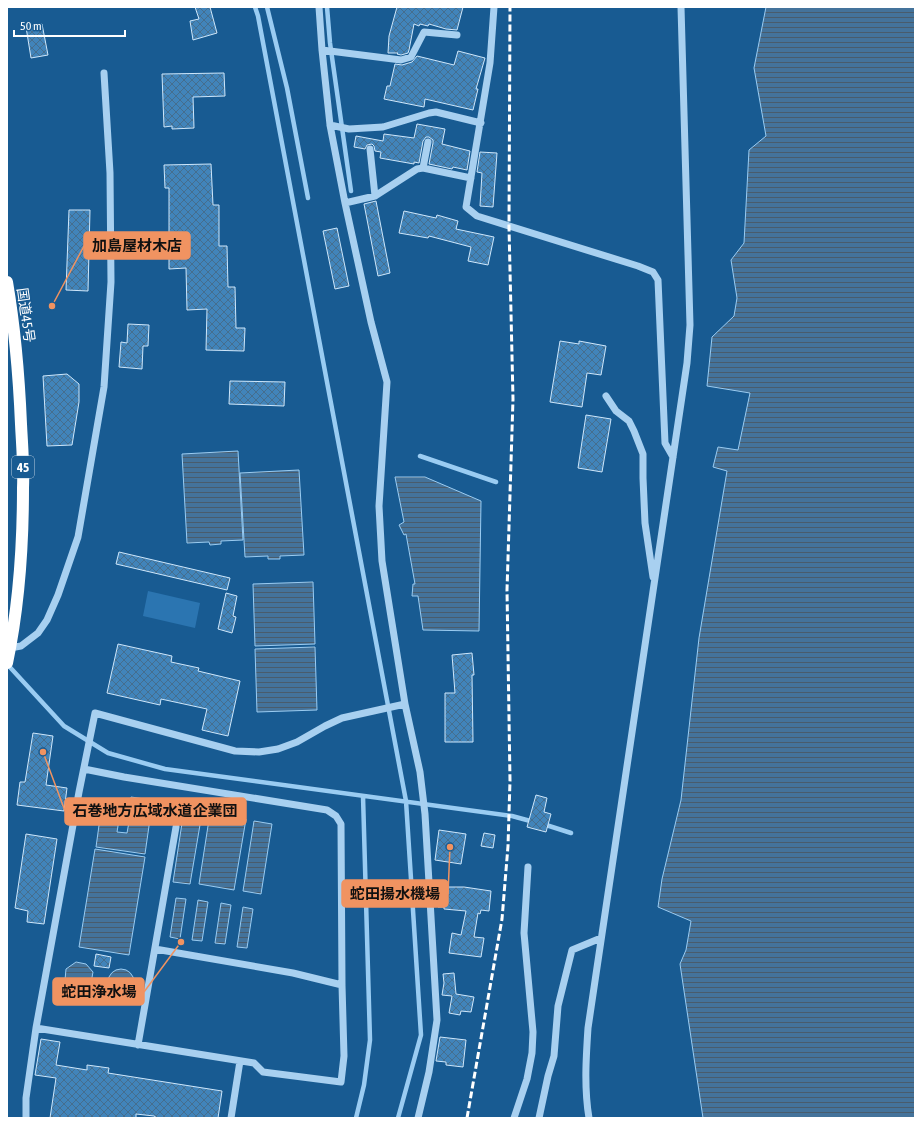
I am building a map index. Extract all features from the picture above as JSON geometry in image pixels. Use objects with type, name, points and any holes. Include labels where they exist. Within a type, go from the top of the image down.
[{"type":"highway","name":"国道45号","points":[[7,282],[14,320],[24,487],[20,555],[9,654]]},
{"type":"street","points":[[319,7],[330,125],[345,203],[371,322],[387,382],[379,506],[382,561],[405,704],[420,772],[423,797],[436,1020],[429,1072],[418,1118]]},
{"type":"street","points":[[494,7],[490,63],[466,207],[477,216],[638,266],[652,272],[658,280],[664,443],[673,457]]},
{"type":"street","points":[[589,1118],[586,1103],[585,1065],[588,1028],[673,457],[690,325],[681,7]]},
{"type":"street","points":[[323,50],[401,60],[411,57],[424,32],[457,35]]},
{"type":"street","points":[[9,654],[38,633],[47,620],[58,595],[78,537],[104,387],[111,282],[110,173],[104,73]]},
{"type":"street","points":[[330,125],[349,129],[389,126],[436,112],[480,123]]},
{"type":"street","points":[[423,168],[428,142]]},
{"type":"street","points":[[370,149],[375,196]]},
{"type":"street","points":[[345,203],[375,196],[417,168],[472,178]]},
{"type":"street","points":[[606,396],[616,411],[629,421],[643,454],[645,523],[654,585]]},
{"type":"street","points":[[26,1118],[26,1098],[36,1028],[95,713],[235,751],[259,752],[297,742],[342,718],[405,704]]},
{"type":"street","points":[[36,1028],[240,1061],[254,1064],[264,1072],[341,1082],[344,1056],[341,824],[336,816],[327,810],[124,778],[84,768]]},
{"type":"street","points":[[138,1045],[176,827]]},
{"type":"street","points":[[514,1118],[527,1079],[532,1053],[533,1032],[524,933],[528,867]]},
{"type":"street","points":[[539,1118],[554,1056],[558,1006],[572,950],[601,938]]},
{"type":"street","points":[[155,949],[293,973],[342,985]]},
{"type":"street","points":[[231,1118],[240,1061]]},
{"type":"shaded area","points":[[766,7],[915,7],[915,1118],[703,1118],[680,964],[686,950],[691,921],[658,907],[662,879],[681,800],[699,638],[727,471],[713,467],[718,447],[738,450],[750,393],[707,386],[712,337],[734,316],[737,298],[731,260],[744,243],[749,150],[766,136],[754,68]]},
{"type":"shaded area","points":[[238,451],[243,540],[221,541],[221,544],[210,545],[209,542],[187,543],[182,454]]},
{"type":"shaded area","points":[[299,470],[304,555],[280,556],[280,559],[268,559],[268,556],[245,557],[240,473]]},
{"type":"shaded area","points":[[395,477],[425,477],[481,501],[479,631],[423,630],[418,596],[412,596],[413,584],[415,584],[406,534],[404,535],[399,525],[404,522]]},
{"type":"shaded area","points":[[313,582],[315,644],[255,646],[253,584]]},
{"type":"shaded area","points":[[148,591],[200,603],[195,628],[143,616]]},
{"type":"shaded area","points":[[315,647],[317,710],[257,712],[255,649]]},
{"type":"shaded area","points":[[131,797],[164,802],[162,812],[130,807]]},
{"type":"shaded area","points":[[184,810],[202,813],[190,884],[173,882]]},
{"type":"shaded area","points":[[101,811],[120,814],[117,832],[127,833],[131,811],[138,812],[137,817],[150,819],[145,854],[96,847]]},
{"type":"shaded area","points":[[210,813],[246,819],[234,890],[199,884]]},
{"type":"shaded area","points":[[254,821],[272,824],[261,894],[243,891]]},
{"type":"shaded area","points":[[95,849],[145,857],[129,955],[79,947]]},
{"type":"shaded area","points":[[176,898],[186,899],[180,939],[170,937]]},
{"type":"shaded area","points":[[198,900],[208,902],[202,941],[192,940]]},
{"type":"shaded area","points":[[221,903],[231,905],[225,944],[215,943]]},
{"type":"shaded area","points":[[243,907],[253,909],[247,948],[237,947]]},
{"type":"shaded area","points":[[76,962],[86,964],[93,972],[91,983],[83,990],[71,989],[65,980],[66,969]]},
{"type":"shaded area","points":[[121,969],[131,972],[134,982],[131,992],[121,995],[111,992],[108,982],[111,972]]},
{"type":"building","points":[[195,7],[210,7],[217,33],[193,40],[190,21],[199,19]]},
{"type":"building","points":[[397,7],[463,7],[457,30],[446,29],[429,24],[428,26],[420,24],[419,26],[414,24],[408,53],[401,55],[397,54],[398,53],[388,53],[389,36]]},
{"type":"building","points":[[42,24],[48,55],[31,58],[26,27]]},
{"type":"building","points":[[458,51],[485,58],[476,89],[478,89],[473,110],[425,99],[424,107],[384,99],[387,86],[390,86],[395,64],[402,65],[412,62],[417,56],[454,65]]},
{"type":"building","points":[[224,73],[225,96],[193,97],[194,128],[172,129],[172,126],[164,127],[162,74]]},
{"type":"building","points":[[417,124],[445,129],[442,144],[470,151],[467,170],[453,167],[452,169],[429,164],[433,140],[429,137],[426,137],[423,141],[419,163],[414,162],[414,164],[380,158],[381,152],[375,151],[372,144],[367,145],[365,149],[354,147],[356,136],[383,141],[384,134],[414,138]]},
{"type":"building","points":[[480,152],[497,153],[493,207],[480,206],[482,173],[477,172]]},
{"type":"building","points":[[211,164],[213,205],[219,205],[219,246],[227,246],[228,287],[235,287],[236,328],[245,328],[244,351],[206,350],[207,309],[187,310],[186,268],[169,269],[169,188],[165,188],[164,165]]},
{"type":"building","points":[[376,201],[390,273],[378,276],[364,204]]},
{"type":"building","points":[[69,210],[90,210],[88,291],[66,290]]},
{"type":"building","points":[[404,211],[436,218],[437,215],[458,221],[456,229],[494,237],[488,265],[468,261],[471,247],[429,236],[428,238],[399,233]]},
{"type":"building","points":[[337,228],[349,286],[335,289],[323,231]]},
{"type":"building","points":[[128,324],[149,325],[148,346],[143,346],[142,369],[119,367],[121,342],[127,343]]},
{"type":"building","points":[[560,341],[579,344],[579,341],[606,346],[601,375],[587,373],[582,407],[550,402]]},
{"type":"building","points":[[67,374],[79,384],[79,402],[72,445],[47,446],[43,376]]},
{"type":"building","points":[[230,381],[285,382],[284,406],[229,404]]},
{"type":"building","points":[[586,415],[611,419],[602,472],[578,468]]},
{"type":"building","points":[[119,552],[230,578],[227,590],[116,564]]},
{"type":"building","points":[[226,593],[237,596],[233,616],[236,617],[232,633],[218,629]]},
{"type":"building","points":[[118,644],[172,656],[171,662],[199,668],[198,671],[240,681],[228,736],[202,730],[207,709],[161,699],[160,705],[107,693]]},
{"type":"building","points":[[472,653],[474,675],[472,675],[473,742],[445,742],[445,693],[455,693],[452,655]]},
{"type":"building","points":[[33,733],[53,736],[46,785],[67,788],[64,811],[17,805],[20,782],[25,782]]},
{"type":"building","points":[[536,795],[547,798],[544,812],[551,814],[546,832],[527,827]]},
{"type":"building","points":[[439,830],[466,834],[461,864],[435,860]]},
{"type":"building","points":[[484,833],[495,835],[493,848],[481,846]]},
{"type":"building","points":[[26,834],[57,839],[44,924],[27,922],[28,911],[15,908]]},
{"type":"building","points":[[438,887],[464,887],[491,891],[489,911],[481,910],[480,914],[478,913],[474,937],[484,938],[481,957],[449,953],[452,933],[461,935],[466,911],[438,907]]},
{"type":"building","points":[[96,954],[111,957],[109,968],[94,966]]},
{"type":"building","points":[[454,973],[456,994],[474,997],[471,1012],[461,1011],[460,1015],[449,1013],[452,996],[442,995],[444,983],[443,974]]},
{"type":"building","points":[[440,1037],[466,1040],[463,1067],[446,1065],[446,1062],[436,1061]]},
{"type":"building","points":[[41,1039],[60,1042],[56,1065],[87,1070],[87,1065],[109,1068],[108,1073],[222,1091],[218,1118],[157,1118],[154,1116],[136,1114],[136,1118],[50,1118],[56,1078],[35,1075]]},
{"type":"waterway","points":[[255,7],[258,16],[406,801],[421,1035],[398,1118]]},
{"type":"waterway","points":[[267,7],[287,88],[308,198]]},
{"type":"waterway","points":[[327,7],[330,43],[351,191]]},
{"type":"waterway","points":[[420,456],[496,482]]},
{"type":"waterway","points":[[7,664],[64,726],[108,753],[165,769],[512,816],[534,822]]},
{"type":"waterway","points":[[356,1118],[364,1085],[370,1040],[363,796]]},
{"type":"waterway","points":[[543,824],[571,833]]},
{"type":"railway","points":[[467,1118],[502,919],[508,846],[510,781],[507,590],[513,399],[509,227],[510,7]]},
{"type":"place","name":"加島屋材木店","points":[[52,306]]},
{"type":"place","name":"石巻地方広域水道企業団","points":[[43,752]]},
{"type":"place","name":"蛇田揚水機場","points":[[450,847]]},
{"type":"place","name":"蛇田浄水場","points":[[181,942]]}]
